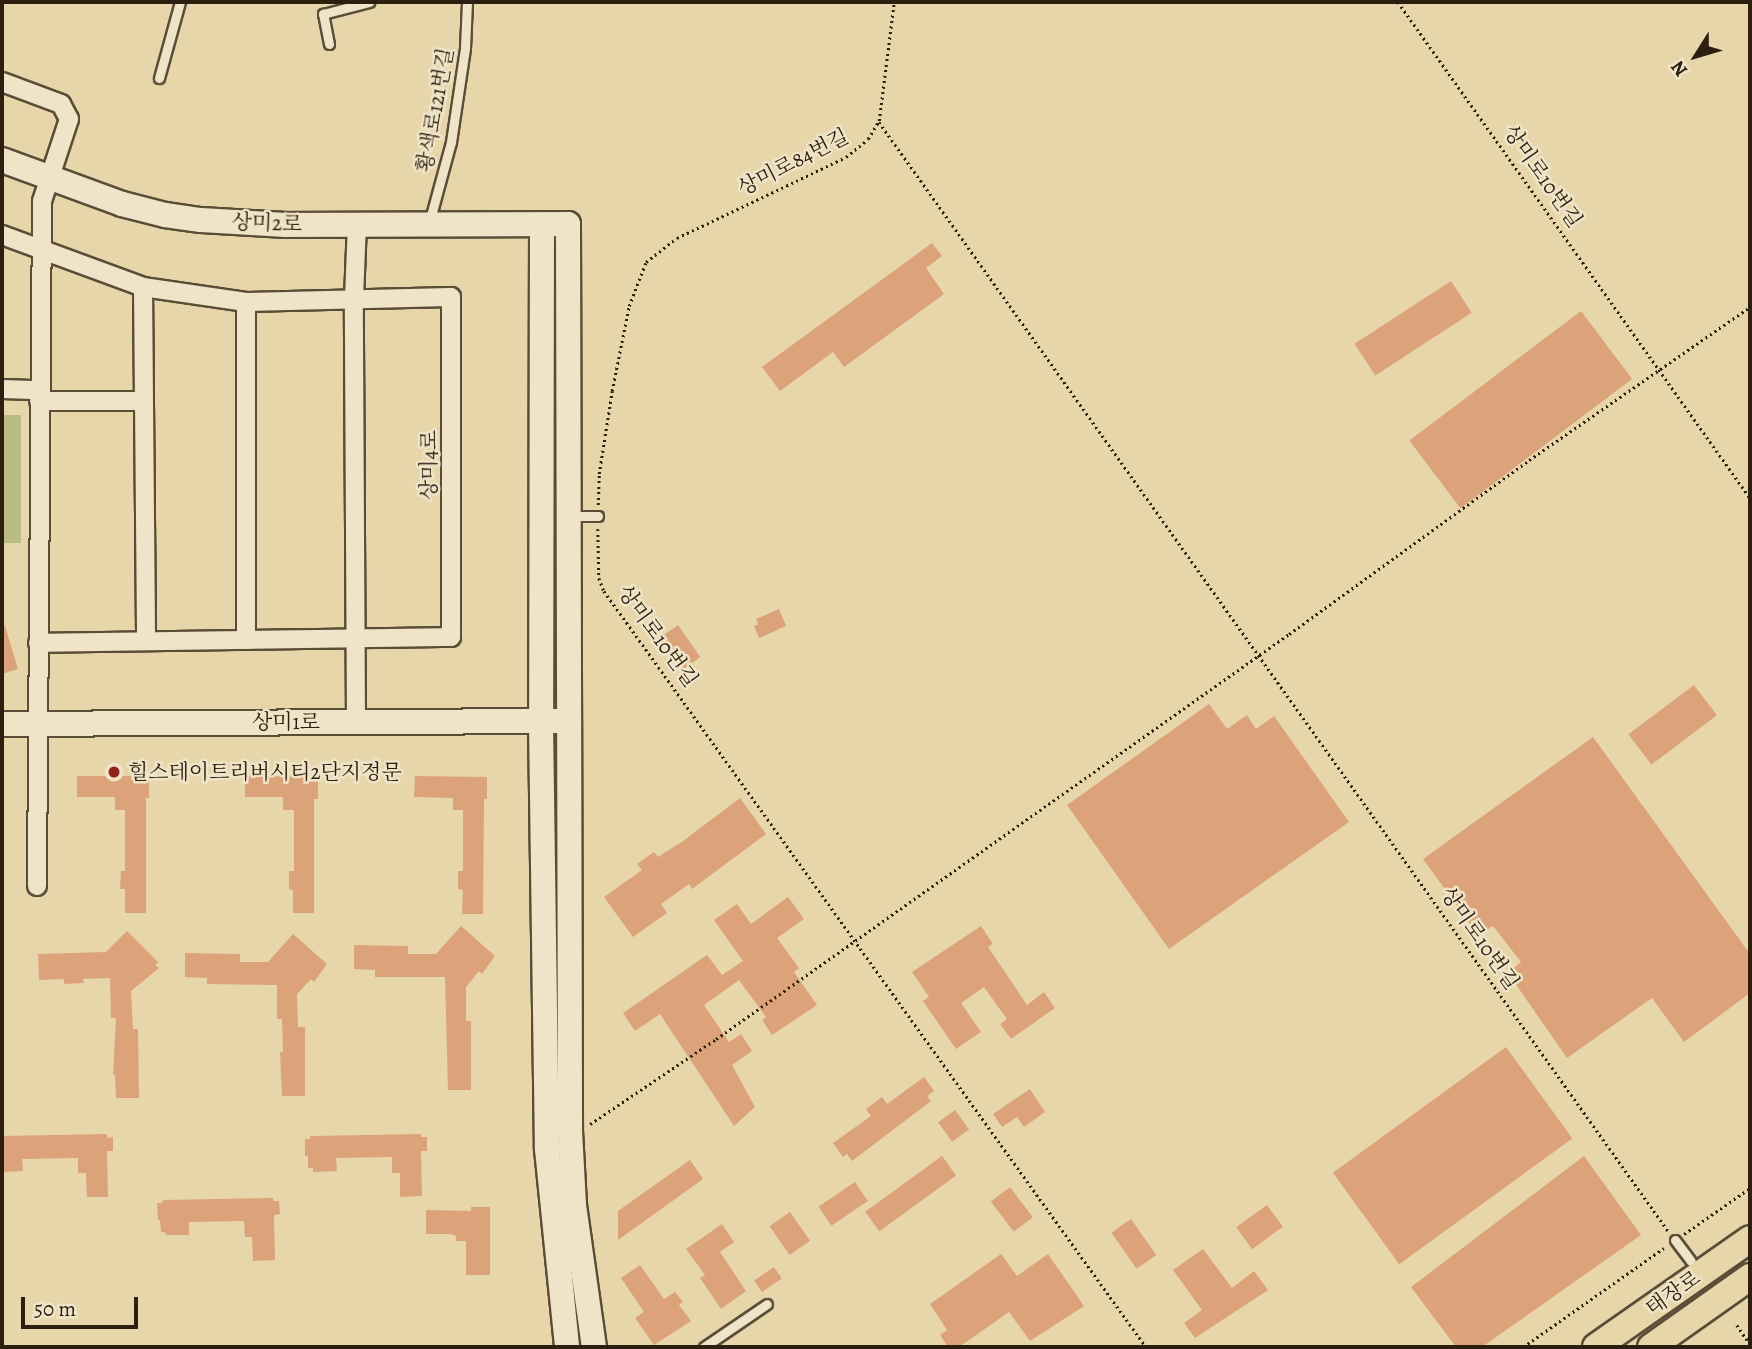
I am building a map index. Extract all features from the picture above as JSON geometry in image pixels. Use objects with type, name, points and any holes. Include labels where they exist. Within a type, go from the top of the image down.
[{"type":"main road","name":"태장로","points":[[1596,1347],[1750,1239]]},
{"type":"main road","name":"태장로","points":[[1651,1347],[1750,1277]]},
{"type":"street","points":[[2,82],[55,101],[68,113],[67,126],[42,194],[37,886]]},
{"type":"street","name":"상미2로","points":[[2,160],[122,204],[165,215],[237,223],[568,224],[570,516]]},
{"type":"street","points":[[356,722],[358,638],[354,298],[357,224]]},
{"type":"street","points":[[542,225],[541,723],[548,1149],[567,1347]]},
{"type":"street","name":"상미4로","points":[[2,235],[143,287],[246,302],[451,297],[451,636],[38,643]]},
{"type":"street","points":[[143,287],[146,641]]},
{"type":"street","points":[[246,302],[246,640]]},
{"type":"street","points":[[2,389],[40,396],[144,401]]},
{"type":"street","points":[[570,516],[570,1131],[575,1205],[594,1347]]},
{"type":"street","name":"상미1로","points":[[2,724],[541,723],[570,720]]},
{"type":"lane","points":[[159,78],[180,2]]},
{"type":"lane","points":[[329,44],[323,14],[369,2]]},
{"type":"lane","name":"황색로121번길","points":[[429,223],[451,142],[465,48],[467,2]]},
{"type":"lane","points":[[570,516],[598,516]]},
{"type":"lane","points":[[1675,1240],[1691,1261]]},
{"type":"lane","points":[[704,1347],[767,1304]]},
{"type":"path","points":[[878,121],[894,2]]},
{"type":"path","name":"상미로10번길","points":[[1398,2],[1750,498]]},
{"type":"path","name":"상미로84번길","points":[[646,262],[664,246],[688,232],[846,157],[868,139],[878,121]]},
{"type":"path","name":"상미로10번길","points":[[878,121],[1675,1240]]},
{"type":"path","name":"상미로10번길","points":[[646,262],[629,306],[598,474],[601,586],[1146,1347]]},
{"type":"path","points":[[570,1131],[608,1114],[1750,307]]},
{"type":"path","points":[[1523,1347],[1750,1188]]},
{"type":"path","points":[[1737,1325],[1747,1340],[1750,1337]]},
{"type":"green space","points":[[2,415],[21,415],[21,543],[2,543]]},
{"type":"building","points":[[932,243],[942,256],[926,268],[944,294],[844,367],[833,352],[780,391],[762,367]]},
{"type":"building","points":[[1451,281],[1472,313],[1375,376],[1355,344]]},
{"type":"building","points":[[1581,311],[1632,379],[1460,508],[1409,440]]},
{"type":"building","points":[[779,609],[786,626],[759,638],[754,626],[758,624],[756,619]]},
{"type":"building","points":[[678,625],[700,657],[682,670],[659,638]]},
{"type":"building","points":[[5,626],[18,669],[2,674],[2,627]]},
{"type":"building","points":[[1694,685],[1717,715],[1651,765],[1629,734]]},
{"type":"building","points":[[1209,704],[1227,729],[1247,715],[1256,729],[1274,716],[1349,822],[1169,949],[1067,805]]},
{"type":"building","points":[[1593,737],[1750,954],[1750,993],[1684,1042],[1652,998],[1567,1058],[1508,973],[1521,962],[1493,926],[1478,935],[1423,859]]},
{"type":"building","points":[[77,776],[149,776],[149,798],[146,798],[146,913],[125,913],[125,889],[120,889],[121,871],[125,871],[125,810],[115,810],[115,797],[77,797]]},
{"type":"building","points":[[245,776],[318,777],[318,799],[314,799],[314,913],[293,913],[293,890],[289,889],[289,871],[294,871],[294,810],[283,810],[283,797],[245,797]]},
{"type":"building","points":[[415,776],[487,777],[487,799],[484,799],[483,914],[462,914],[463,890],[458,889],[458,871],[463,871],[463,810],[453,810],[453,798],[414,797]]},
{"type":"building","points":[[740,798],[766,834],[692,889],[689,884],[661,904],[667,913],[633,937],[604,897],[642,870],[637,864],[654,852],[658,857],[683,841]]},
{"type":"building","points":[[788,897],[804,919],[777,938],[799,968],[794,972],[817,1005],[772,1035],[762,1020],[766,1017],[739,980],[704,1005],[729,1042],[741,1034],[752,1051],[732,1065],[755,1107],[734,1126],[660,1014],[635,1031],[623,1013],[707,955],[722,975],[743,961],[714,920],[737,904],[751,924]]},
{"type":"building","points":[[461,926],[495,956],[482,974],[479,971],[466,987],[466,1021],[471,1021],[471,1090],[448,1090],[445,977],[375,977],[375,970],[354,969],[354,945],[408,946],[408,954],[436,954]]},
{"type":"building","points":[[981,926],[993,944],[988,947],[1027,1005],[1044,992],[1055,1008],[1011,1039],[1000,1024],[1007,1019],[984,987],[961,1003],[981,1032],[956,1049],[923,1001],[929,997],[912,972]]},
{"type":"building","points":[[127,931],[158,962],[155,965],[159,968],[131,991],[133,1029],[138,1029],[139,1098],[116,1098],[115,1074],[113,1075],[116,1018],[111,1018],[110,978],[83,979],[84,983],[64,984],[64,979],[39,980],[38,954],[106,952]]},
{"type":"building","points":[[293,934],[327,964],[314,982],[311,979],[297,994],[298,1027],[305,1027],[305,1096],[282,1096],[282,1019],[277,1019],[277,985],[207,984],[207,978],[185,977],[185,953],[240,954],[240,962],[268,962]]},
{"type":"building","points":[[1506,1047],[1572,1138],[1399,1264],[1333,1173]]},
{"type":"building","points":[[924,1077],[934,1091],[927,1096],[931,1101],[852,1161],[847,1154],[843,1157],[833,1143],[871,1116],[866,1109],[882,1097],[887,1104]]},
{"type":"building","points":[[1030,1089],[1045,1112],[1024,1127],[1017,1117],[1002,1127],[993,1114]]},
{"type":"building","points":[[955,1110],[969,1129],[952,1142],[938,1122]]},
{"type":"building","points":[[107,1134],[107,1138],[113,1137],[113,1151],[107,1151],[108,1197],[87,1197],[86,1173],[78,1173],[78,1158],[22,1159],[23,1171],[2,1172],[2,1136]]},
{"type":"building","points":[[421,1134],[421,1137],[427,1137],[427,1151],[421,1151],[422,1196],[400,1197],[400,1173],[392,1173],[392,1157],[336,1158],[337,1171],[313,1172],[313,1168],[308,1168],[308,1156],[305,1156],[305,1139],[310,1139],[310,1136]]},
{"type":"building","points":[[942,1156],[956,1175],[879,1231],[865,1212]]},
{"type":"building","points":[[1584,1156],[1641,1235],[1482,1347],[1456,1347],[1411,1287]]},
{"type":"building","points":[[690,1160],[703,1179],[618,1240],[618,1211]]},
{"type":"building","points":[[855,1182],[868,1201],[831,1226],[819,1207]]},
{"type":"building","points":[[1010,1187],[1033,1217],[1014,1232],[991,1201]]},
{"type":"building","points":[[273,1198],[273,1201],[279,1201],[280,1214],[274,1215],[275,1260],[253,1261],[252,1237],[245,1237],[244,1221],[189,1222],[189,1235],[166,1235],[161,1232],[158,1220],[157,1203],[162,1203],[163,1200]]},
{"type":"building","points":[[1267,1205],[1283,1227],[1252,1249],[1236,1227]]},
{"type":"building","points":[[471,1207],[490,1207],[490,1275],[466,1275],[466,1241],[456,1241],[456,1236],[451,1234],[426,1234],[426,1210],[471,1211]]},
{"type":"building","points":[[790,1212],[810,1241],[790,1255],[770,1226]]},
{"type":"building","points":[[1131,1219],[1156,1255],[1137,1269],[1111,1233]]},
{"type":"building","points":[[722,1224],[734,1242],[720,1252],[746,1291],[721,1309],[700,1278],[705,1275],[686,1249]]},
{"type":"building","points":[[1203,1249],[1232,1288],[1254,1271],[1268,1290],[1195,1338],[1184,1323],[1202,1310],[1173,1270]]},
{"type":"building","points":[[1001,1254],[1017,1276],[1048,1254],[1084,1306],[1030,1341],[1009,1312],[959,1347],[948,1347],[940,1335],[947,1330],[930,1304]]},
{"type":"building","points":[[640,1265],[664,1299],[675,1292],[683,1302],[679,1305],[691,1321],[654,1345],[635,1318],[644,1312],[621,1278]]},
{"type":"building","points":[[774,1267],[782,1279],[762,1292],[754,1280]]},
{"type":"place","name":"힐스테이트리버시티2단지정문","points":[[114,772]]}]
